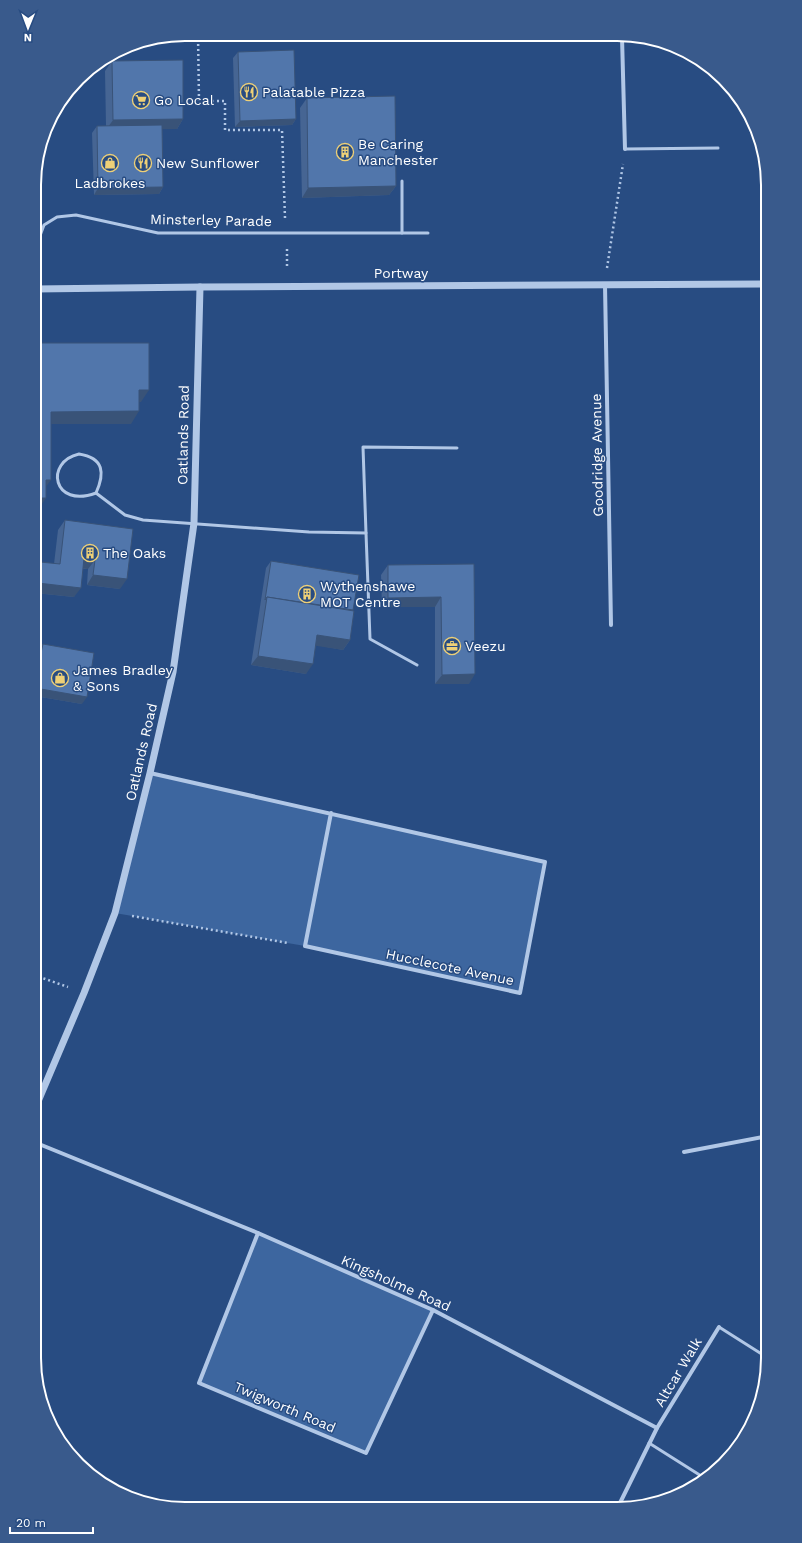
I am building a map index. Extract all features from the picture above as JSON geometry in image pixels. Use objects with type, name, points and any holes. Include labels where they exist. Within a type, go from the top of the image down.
[{"type":"street","points":[[622,41],[625,149]]},
{"type":"street","name":"Goodridge Avenue","points":[[605,284],[611,625]]},
{"type":"street","name":"Portway","points":[[41,289],[761,284]]},
{"type":"street","name":"Oatlands Road","points":[[41,1094],[84,993],[115,913],[150,773],[173,672],[194,523],[200,287]]},
{"type":"street","name":"Hucclecote Avenue","points":[[150,773],[545,862],[520,993],[305,946]]},
{"type":"street","points":[[305,946],[331,813]]},
{"type":"street","points":[[684,1152],[761,1137]]},
{"type":"street","name":"Kingsholme Road","points":[[41,1145],[258,1233],[433,1310],[657,1428]]},
{"type":"street","name":"Twigworth Road","points":[[258,1233],[199,1383],[366,1453],[433,1310]]},
{"type":"street","name":"Altcar Walk","points":[[657,1428],[719,1327]]},
{"type":"street","points":[[620,1502],[657,1428]]},
{"type":"lane","points":[[625,149],[718,148]]},
{"type":"lane","points":[[402,181],[402,233]]},
{"type":"lane","name":"Minsterley Parade","points":[[41,233],[44,225],[57,217],[76,215],[158,233],[428,233]]},
{"type":"lane","points":[[417,664],[370,639],[363,448],[457,448]]},
{"type":"lane","points":[[79,454],[93,457],[98,462],[101,469],[101,476],[96,493],[78,498],[65,493],[58,482],[58,470],[66,459],[79,454]]},
{"type":"lane","points":[[96,493],[124,515],[143,520],[309,532],[366,533]]},
{"type":"lane","points":[[719,1327],[761,1354]]},
{"type":"lane","points":[[649,1443],[700,1475]]},
{"type":"path","points":[[198,41],[199,101],[225,101],[225,130],[282,130],[286,224]]},
{"type":"path","points":[[605,284],[625,149]]},
{"type":"path","points":[[115,913],[305,946]]},
{"type":"path","points":[[41,978],[84,993]]},
{"type":"shaded area","points":[[150,773],[545,862],[520,993],[305,946],[115,913]]},
{"type":"shaded area","points":[[258,1233],[433,1310],[366,1453],[199,1383]]},
{"type":"building","points":[[294,50],[296,119],[240,121],[238,52]]},
{"type":"building","name":"Go Local","points":[[183,60],[183,119],[113,120],[112,61]]},
{"type":"building","name":"Be Caring Manchester","points":[[395,96],[396,186],[308,188],[307,98]]},
{"type":"building","points":[[162,125],[163,187],[98,188],[97,126]]},
{"type":"building","points":[[41,343],[149,343],[149,390],[139,390],[139,411],[51,412],[51,480],[46,480],[46,498],[41,498]]},
{"type":"building","name":"The Oaks","points":[[65,520],[133,529],[127,579],[93,575],[95,560],[84,558],[81,588],[41,583],[41,562],[60,564]]},
{"type":"building","name":"Wythenshawe MOT Centre","points":[[271,561],[359,575],[353,610],[267,597],[265,600]]},
{"type":"building","name":"Veezu","points":[[474,564],[475,674],[442,675],[441,597],[388,598],[388,565]]},
{"type":"building","points":[[267,597],[354,611],[350,640],[317,635],[313,664],[258,656]]},
{"type":"building","name":"James Bradley & Sons","points":[[43,644],[94,653],[87,697],[41,689],[41,653]]},
{"type":"place","name":"Palatable Pizza","points":[[249,92]]},
{"type":"place","name":"Go Local","points":[[141,100]]},
{"type":"place","name":"Be Caring Manchester","points":[[345,152]]},
{"type":"place","name":"Ladbrokes","points":[[110,163]]},
{"type":"place","name":"New Sunflower","points":[[143,163]]},
{"type":"place","name":"The Oaks","points":[[90,553]]},
{"type":"place","name":"Wythenshawe MOT Centre","points":[[307,594]]},
{"type":"place","name":"Veezu","points":[[452,646]]},
{"type":"place","name":"James Bradley & Sons","points":[[60,678]]}]
